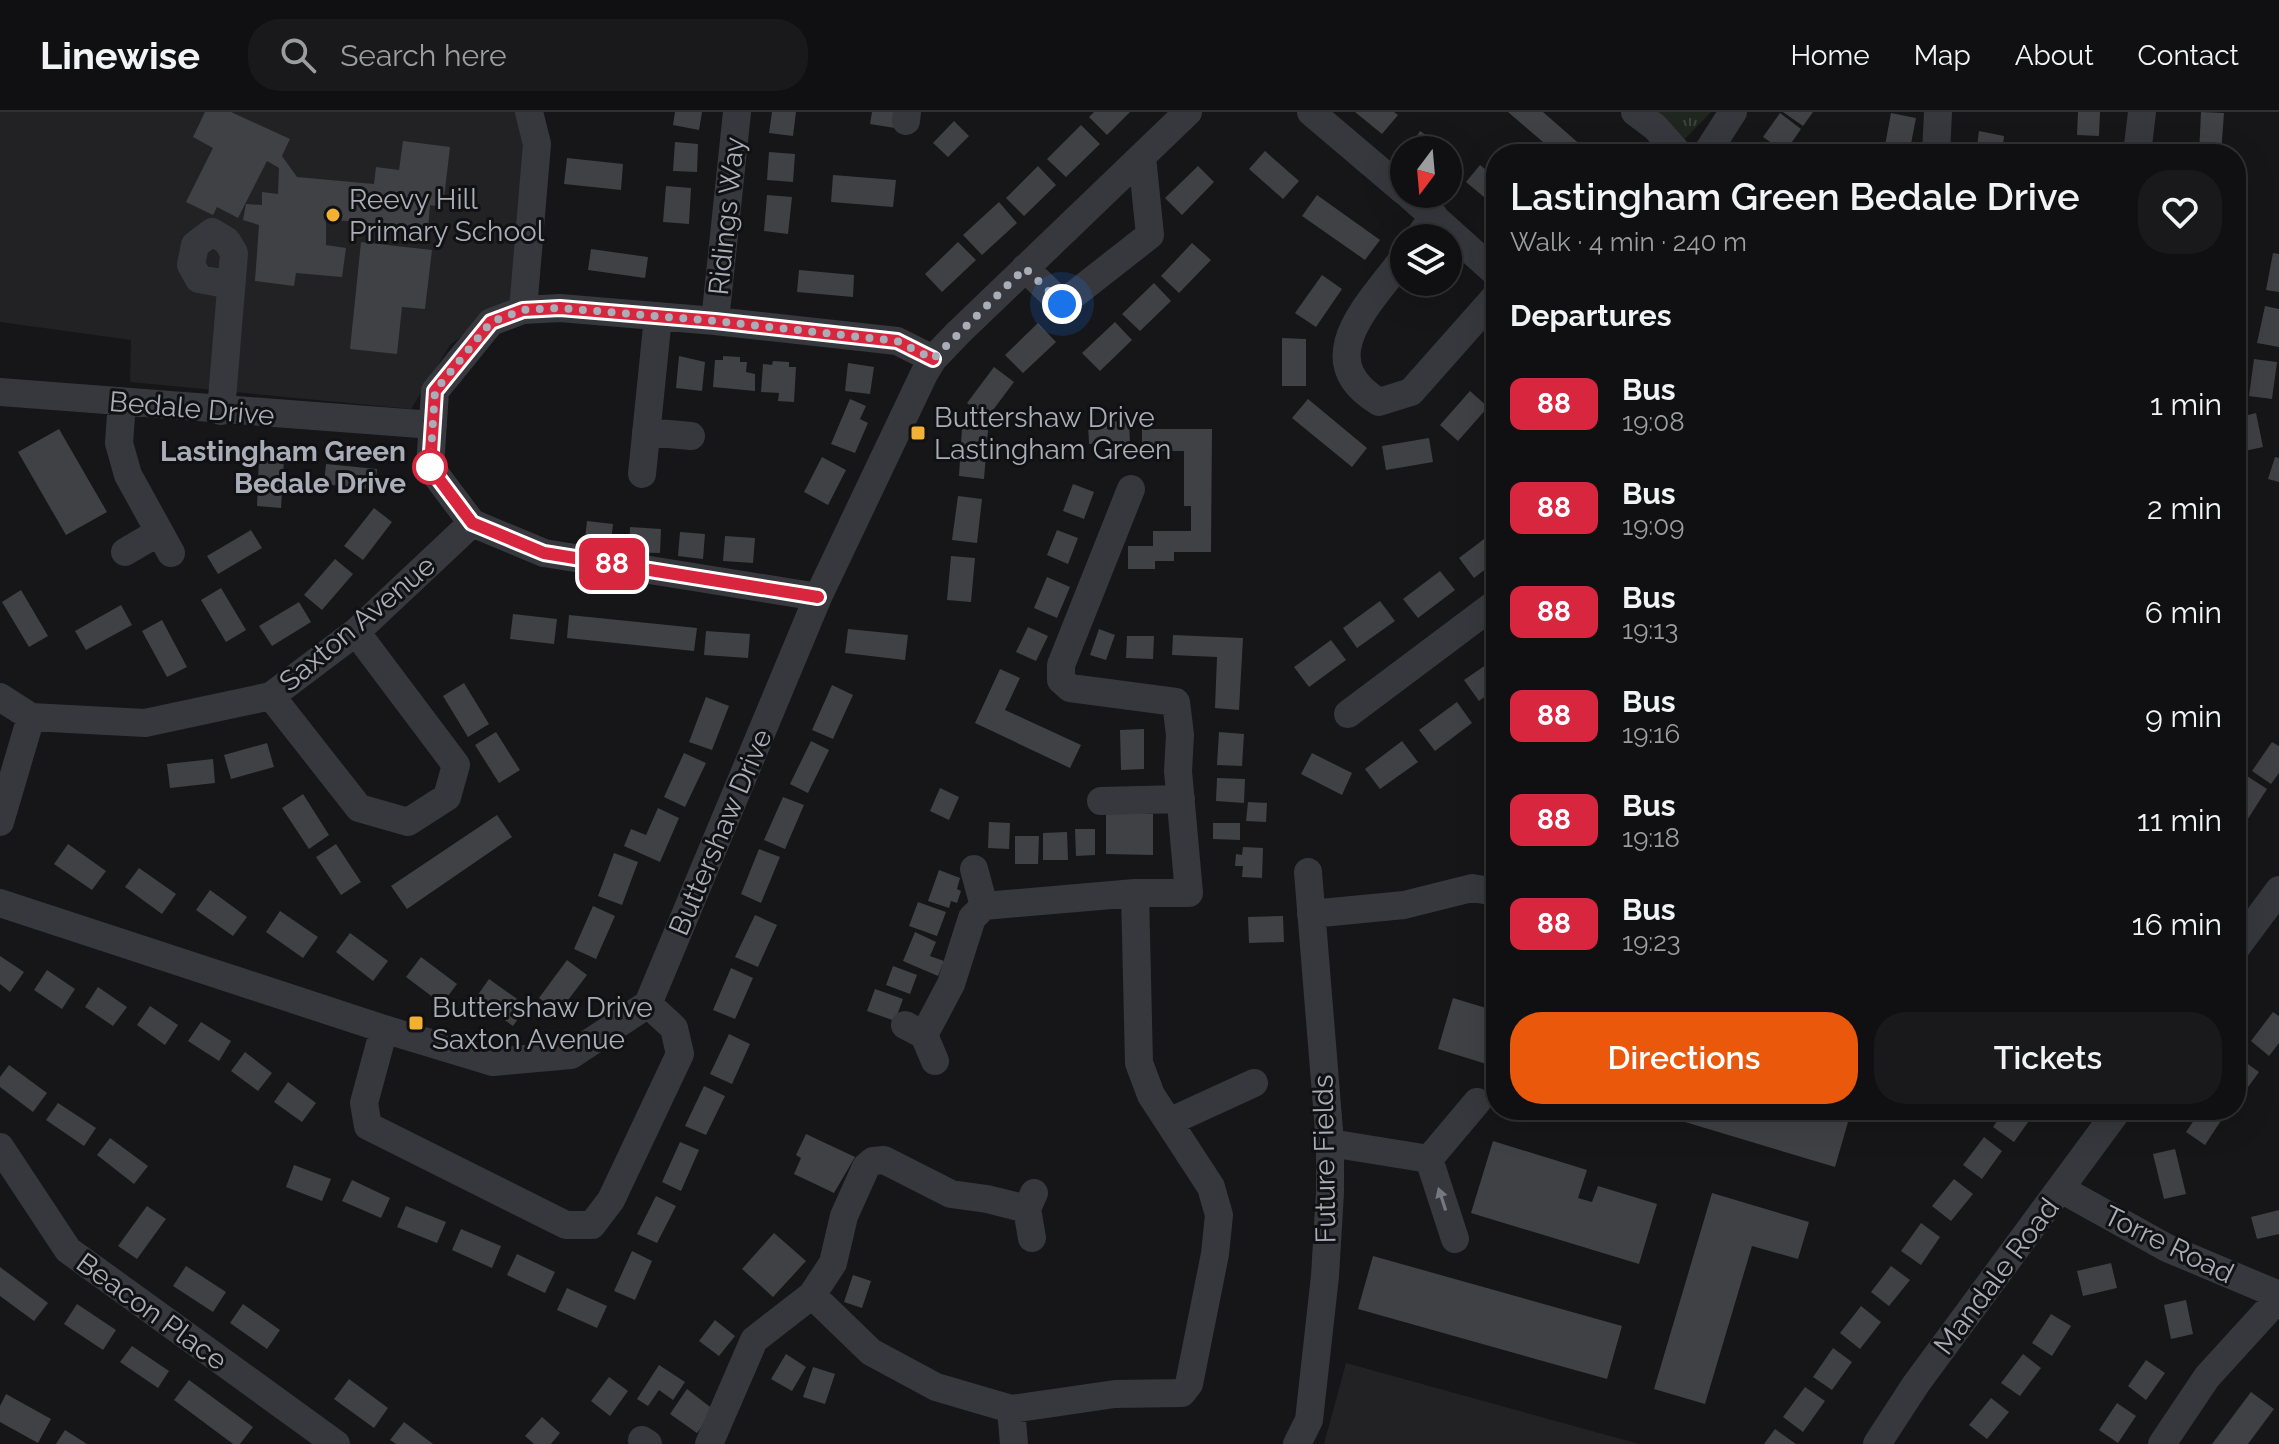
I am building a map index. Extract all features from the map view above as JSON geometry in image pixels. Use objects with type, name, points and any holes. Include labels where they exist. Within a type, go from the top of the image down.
[{"type":"street","points":[[523,310],[537,144],[529,112]]},
{"type":"street","name":"Ridings Way","points":[[715,321],[737,112]]},
{"type":"street","name":"Buttershaw Drive","points":[[648,1004],[818,597],[933,359],[1188,112]]},
{"type":"street","points":[[1311,112],[1390,179]]},
{"type":"street","points":[[1635,112],[1670,144]]},
{"type":"street","points":[[1712,144],[1732,112]]},
{"type":"street","points":[[1936,144],[1938,112]]},
{"type":"street","points":[[2138,144],[2142,112]]},
{"type":"street","points":[[1025,268],[1062,304],[1150,235],[1142,157]]},
{"type":"street","points":[[1462,251],[1486,266]]},
{"type":"street","points":[[1390,276],[1350,332],[1345,356],[1347,369],[1360,390],[1379,402],[1411,392],[1486,307]]},
{"type":"street","points":[[221,411],[231,285]]},
{"type":"street","points":[[818,597],[544,553],[472,523],[430,467],[435,391],[491,322],[523,310],[560,308],[897,341],[933,359]]},
{"type":"street","points":[[642,474],[658,317]]},
{"type":"street","name":"Bedale Drive","points":[[0,392],[433,425]]},
{"type":"street","points":[[122,402],[119,443],[128,475],[165,542],[125,552]]},
{"type":"street","points":[[646,432],[691,436]]},
{"type":"street","points":[[921,1040],[951,984],[972,918],[984,906],[1135,893],[1189,893],[1178,771],[1180,735],[1176,702],[1070,688],[1061,680],[1061,665],[1131,489]]},
{"type":"street","name":"Saxton Avenue","points":[[0,697],[31,717],[145,723],[271,696],[356,632],[472,523]]},
{"type":"street","points":[[1348,714],[1486,610]]},
{"type":"street","points":[[271,696],[359,808],[408,822],[447,797],[456,765],[356,632]]},
{"type":"street","points":[[0,822],[31,717]]},
{"type":"street","points":[[1101,801],[1181,799]]},
{"type":"street","points":[[974,869],[984,906]]},
{"type":"street","name":"Future Fields","points":[[1297,1444],[1309,1420],[1325,1276],[1330,1192],[1330,1143],[1308,872]]},
{"type":"street","points":[[1311,914],[1404,905],[1472,888],[1486,890]]},
{"type":"street","points":[[2246,935],[2279,890]]},
{"type":"street","points":[[812,1295],[871,1352],[936,1387],[1011,1409],[1115,1394],[1182,1393],[1189,1384],[1215,1254],[1219,1215],[1211,1187],[1151,1095],[1139,1063],[1135,893]]},
{"type":"street","points":[[0,903],[493,1062],[571,1055],[648,1004],[674,1028],[680,1054],[611,1200],[592,1225],[566,1225],[368,1126],[364,1103],[384,1029]]},
{"type":"street","points":[[1169,1122],[1254,1083]]},
{"type":"street","points":[[1429,1159],[1477,1102]]},
{"type":"street","name":"Mandale Road","points":[[1877,1444],[1916,1384],[2111,1120]]},
{"type":"street","points":[[1330,1143],[1429,1159]]},
{"type":"street","name":"Beacon Place","points":[[0,1147],[68,1250],[336,1444]]},
{"type":"street","points":[[1429,1159],[1455,1239]]},
{"type":"street","points":[[709,1444],[754,1340],[812,1295],[833,1263],[844,1216],[866,1167],[873,1161],[884,1160],[951,1194],[1030,1201],[1032,1238]]},
{"type":"street","name":"Torre Road","points":[[2061,1189],[2167,1248],[2279,1297]]},
{"type":"street","points":[[2162,1444],[2207,1377],[2279,1297]]},
{"type":"street","points":[[1011,1409],[1014,1444]]},
{"type":"shaded area","name":"Reevy Hill Primary School","points":[[0,112],[524,112],[529,129],[510,301],[450,345],[411,409],[130,382],[131,340],[0,322]]},
{"type":"shaded area","points":[[1346,1363],[1639,1444],[1324,1444]]},
{"type":"green space","points":[[1645,112],[1711,112],[1681,143]]},
{"type":"building","points":[[205,112],[231,112],[290,139],[282,156],[297,177],[374,184],[376,167],[399,170],[403,141],[450,147],[443,207],[430,205],[428,229],[326,219],[326,245],[346,248],[342,277],[296,273],[294,286],[255,281],[259,225],[243,220],[246,204],[262,205],[262,192],[278,194],[279,168],[267,161],[238,218],[217,207],[213,215],[186,202],[213,148],[193,137]]},
{"type":"building","points":[[675,112],[702,112],[699,130],[673,125]]},
{"type":"building","points":[[772,112],[796,112],[793,136],[769,133]]},
{"type":"building","points":[[872,112],[898,112],[895,128],[870,124]]},
{"type":"building","points":[[1094,112],[1130,112],[1107,135],[1089,117]]},
{"type":"building","points":[[1355,112],[1394,112],[1398,115],[1382,134]]},
{"type":"building","points":[[1508,112],[1543,112],[1580,144],[1545,144]]},
{"type":"building","points":[[1783,112],[1813,112],[1803,126]]},
{"type":"building","points":[[2078,112],[2100,112],[2099,136],[2077,135]]},
{"type":"building","points":[[2201,112],[2224,113],[2222,144],[2199,144]]},
{"type":"building","points":[[1780,113],[1801,129],[1791,144],[1773,144],[1763,137]]},
{"type":"building","points":[[1891,113],[1916,118],[1911,144],[1885,144]]},
{"type":"building","points":[[954,121],[969,136],[948,157],[933,143]]},
{"type":"building","points":[[1081,125],[1100,144],[1066,177],[1047,159]]},
{"type":"building","points":[[1979,131],[2004,136],[2003,144],[1977,144]]},
{"type":"building","points":[[675,142],[698,144],[697,172],[673,171]]},
{"type":"building","points":[[1265,151],[1299,181],[1283,199],[1249,169]]},
{"type":"building","points":[[769,152],[795,154],[793,182],[767,180]]},
{"type":"building","points":[[567,158],[623,164],[621,190],[564,184]]},
{"type":"building","points":[[1480,165],[1486,170],[1486,199],[1466,182]]},
{"type":"building","points":[[1038,166],[1056,185],[1024,216],[1006,198]]},
{"type":"building","points":[[1198,166],[1214,182],[1182,215],[1165,198]]},
{"type":"building","points":[[833,175],[896,180],[893,207],[831,202]]},
{"type":"building","points":[[666,186],[691,188],[689,224],[663,222]]},
{"type":"building","points":[[767,195],[792,197],[788,234],[764,231]]},
{"type":"building","points":[[1317,195],[1380,240],[1365,260],[1302,216]]},
{"type":"building","points":[[999,202],[1017,223],[982,255],[963,235]]},
{"type":"building","points":[[361,242],[432,250],[425,309],[402,307],[397,354],[350,349]]},
{"type":"building","points":[[958,242],[976,260],[942,292],[925,274]]},
{"type":"building","points":[[1192,243],[1211,260],[1179,293],[1161,276]]},
{"type":"building","points":[[591,249],[648,257],[645,278],[588,270]]},
{"type":"building","points":[[2273,253],[2279,254],[2279,292],[2266,290]]},
{"type":"building","points":[[799,270],[854,275],[853,297],[797,292]]},
{"type":"building","points":[[1322,275],[1342,289],[1316,327],[1295,313]]},
{"type":"building","points":[[1154,283],[1171,301],[1140,331],[1122,314]]},
{"type":"building","points":[[2265,306],[2279,309],[2279,347],[2257,343]]},
{"type":"building","points":[[1115,322],[1132,340],[1100,371],[1082,353]]},
{"type":"building","points":[[1038,323],[1056,342],[1023,373],[1005,355]]},
{"type":"building","points":[[1282,338],[1306,339],[1306,386],[1282,386]]},
{"type":"building","points":[[679,356],[705,362],[702,391],[676,388]]},
{"type":"building","points":[[723,356],[740,357],[740,362],[747,362],[746,372],[755,374],[755,391],[713,387],[715,360],[723,360]]},
{"type":"building","points":[[2254,359],[2277,362],[2272,399],[2249,396]]},
{"type":"building","points":[[773,361],[789,362],[789,367],[796,367],[794,402],[778,401],[779,393],[761,392],[763,364],[772,365]]},
{"type":"building","points":[[848,363],[874,367],[870,394],[845,391]]},
{"type":"building","points":[[994,367],[1014,382],[987,418],[967,403]]},
{"type":"building","points":[[1470,391],[1486,405],[1486,409],[1458,441],[1440,425]]},
{"type":"building","points":[[850,399],[866,406],[860,419],[868,423],[855,453],[831,444]]},
{"type":"building","points":[[1308,399],[1367,448],[1352,467],[1292,418]]},
{"type":"building","points":[[2256,413],[2263,447],[2246,451],[2246,416]]},
{"type":"building","points":[[1129,421],[1130,443],[1089,444],[1088,422]]},
{"type":"building","points":[[962,428],[988,430],[984,479],[959,476]]},
{"type":"building","points":[[59,429],[107,512],[66,535],[18,452]]},
{"type":"building","points":[[1142,429],[1212,429],[1211,552],[1174,552],[1174,561],[1155,561],[1155,569],[1128,569],[1128,546],[1153,546],[1153,531],[1191,531],[1191,506],[1184,506],[1184,451],[1142,451]]},
{"type":"building","points":[[1429,438],[1433,462],[1386,470],[1382,446]]},
{"type":"building","points":[[259,457],[284,459],[281,508],[257,506]]},
{"type":"building","points":[[822,457],[846,470],[828,505],[804,492]]},
{"type":"building","points":[[2275,457],[2279,458],[2279,482],[2268,479]]},
{"type":"building","points":[[326,464],[377,469],[375,490],[324,484]]},
{"type":"building","points":[[1073,484],[1094,492],[1084,519],[1063,511]]},
{"type":"building","points":[[958,496],[982,499],[977,543],[952,540]]},
{"type":"building","points":[[374,508],[392,522],[363,560],[344,546]]},
{"type":"building","points":[[587,521],[613,524],[610,550],[584,547]]},
{"type":"building","points":[[630,527],[661,529],[660,553],[629,552]]},
{"type":"building","points":[[251,530],[262,548],[218,574],[207,556]]},
{"type":"building","points":[[1057,530],[1078,538],[1068,564],[1047,555]]},
{"type":"building","points":[[680,532],[705,534],[703,559],[678,556]]},
{"type":"building","points":[[725,536],[755,538],[753,563],[723,561]]},
{"type":"building","points":[[1486,538],[1486,569],[1474,578],[1459,558]]},
{"type":"building","points":[[951,556],[975,558],[971,602],[947,600]]},
{"type":"building","points":[[335,559],[353,574],[322,610],[304,595]]},
{"type":"building","points":[[1440,571],[1455,590],[1418,618],[1403,599]]},
{"type":"building","points":[[1047,577],[1070,587],[1057,618],[1034,608]]},
{"type":"building","points":[[221,588],[246,630],[226,642],[201,600]]},
{"type":"building","points":[[21,590],[48,636],[29,647],[2,602]]},
{"type":"building","points":[[1380,601],[1395,621],[1357,648],[1343,628]]},
{"type":"building","points":[[299,602],[311,622],[272,646],[259,626]]},
{"type":"building","points":[[121,605],[132,625],[86,650],[75,631]]},
{"type":"building","points":[[513,614],[557,619],[554,644],[510,639]]},
{"type":"building","points":[[569,615],[697,628],[694,651],[567,638]]},
{"type":"building","points":[[162,620],[187,667],[167,677],[142,631]]},
{"type":"building","points":[[1028,627],[1048,636],[1036,661],[1016,652]]},
{"type":"building","points":[[848,629],[908,635],[905,660],[845,653]]},
{"type":"building","points":[[1099,629],[1115,635],[1106,660],[1090,655]]},
{"type":"building","points":[[706,631],[750,634],[748,658],[704,655]]},
{"type":"building","points":[[1173,635],[1243,638],[1239,710],[1215,708],[1217,657],[1172,655]]},
{"type":"building","points":[[1127,636],[1154,636],[1153,659],[1126,658]]},
{"type":"building","points":[[1331,640],[1346,660],[1309,687],[1294,667]]},
{"type":"building","points":[[1486,665],[1486,696],[1479,701],[1464,680]]},
{"type":"building","points":[[1000,669],[1020,678],[1005,710],[1081,745],[1070,768],[975,723]]},
{"type":"building","points":[[464,683],[489,724],[468,737],[443,696]]},
{"type":"building","points":[[832,685],[853,695],[833,739],[812,730]]},
{"type":"building","points":[[706,697],[729,706],[712,750],[689,742]]},
{"type":"building","points":[[1457,702],[1472,723],[1435,751],[1419,730]]},
{"type":"building","points":[[1144,729],[1144,769],[1121,770],[1120,730]]},
{"type":"building","points":[[496,732],[520,770],[499,783],[475,745]]},
{"type":"building","points":[[1219,732],[1244,734],[1242,766],[1217,765]]},
{"type":"building","points":[[811,741],[829,750],[808,793],[790,784]]},
{"type":"building","points":[[1402,741],[1418,762],[1380,789],[1365,769]]},
{"type":"building","points":[[2272,742],[2279,746],[2279,773],[2271,784],[2252,771]]},
{"type":"building","points":[[267,743],[274,767],[231,779],[224,755]]},
{"type":"building","points":[[684,753],[706,763],[685,807],[664,797]]},
{"type":"building","points":[[1312,753],[1352,773],[1342,795],[1301,774]]},
{"type":"building","points":[[213,759],[215,783],[170,788],[167,764]]},
{"type":"building","points":[[1217,778],[1245,779],[1244,803],[1216,801]]},
{"type":"building","points":[[2246,778],[2267,789],[2246,822]]},
{"type":"building","points":[[940,788],[959,797],[949,820],[930,811]]},
{"type":"building","points":[[303,794],[329,835],[309,849],[282,808]]},
{"type":"building","points":[[783,797],[804,805],[785,849],[764,840]]},
{"type":"building","points":[[1248,802],[1267,803],[1266,822],[1246,821]]},
{"type":"building","points":[[658,808],[679,818],[660,862],[624,846],[631,829],[646,835]]},
{"type":"building","points":[[1106,814],[1153,814],[1153,855],[1106,854]]},
{"type":"building","points":[[497,815],[512,837],[407,909],[391,886]]},
{"type":"building","points":[[989,822],[1010,823],[1009,849],[988,848]]},
{"type":"building","points":[[1213,823],[1240,823],[1240,840],[1213,839]]},
{"type":"building","points":[[1075,829],[1095,829],[1095,855],[1076,856]]},
{"type":"building","points":[[1067,832],[1068,860],[1043,860],[1043,833]]},
{"type":"building","points":[[1015,836],[1039,836],[1038,864],[1015,864]]},
{"type":"building","points":[[68,844],[106,871],[92,890],[54,864]]},
{"type":"building","points":[[336,844],[361,882],[341,895],[316,857]]},
{"type":"building","points":[[1243,847],[1263,848],[1262,878],[1242,877],[1243,866],[1235,866],[1236,854],[1242,855]]},
{"type":"building","points":[[759,849],[780,857],[761,903],[741,894]]},
{"type":"building","points":[[614,853],[638,862],[622,905],[598,896]]},
{"type":"building","points":[[139,868],[176,894],[162,914],[125,887]]},
{"type":"building","points":[[939,870],[960,878],[957,889],[961,891],[957,903],[951,901],[949,908],[928,901]]},
{"type":"building","points":[[210,890],[247,917],[233,936],[196,910]]},
{"type":"building","points":[[918,902],[946,912],[937,936],[909,926]]},
{"type":"building","points":[[593,906],[615,916],[596,959],[574,949]]},
{"type":"building","points":[[280,911],[318,937],[303,958],[266,932]]},
{"type":"building","points":[[755,915],[777,925],[758,967],[735,957]]},
{"type":"building","points":[[1283,916],[1284,942],[1249,943],[1248,917]]},
{"type":"building","points":[[915,932],[936,942],[930,956],[944,961],[938,976],[903,961]]},
{"type":"building","points":[[350,933],[388,961],[373,981],[336,952]]},
{"type":"building","points":[[0,956],[24,972],[10,992],[0,984]]},
{"type":"building","points":[[421,957],[457,984],[442,1004],[406,977]]},
{"type":"building","points":[[567,960],[587,975],[559,1012],[539,998]]},
{"type":"building","points":[[893,966],[917,975],[910,994],[886,985]]},
{"type":"building","points":[[731,968],[753,978],[735,1019],[713,1010]]},
{"type":"building","points":[[47,970],[75,989],[62,1009],[34,990]]},
{"type":"building","points":[[489,979],[527,1006],[513,1026],[475,999]]},
{"type":"building","points":[[98,987],[127,1007],[113,1026],[85,1007]]},
{"type":"building","points":[[875,989],[903,999],[895,1021],[867,1011]]},
{"type":"building","points":[[1453,998],[1486,1008],[1486,1064],[1438,1049]]},
{"type":"building","points":[[150,1006],[178,1025],[165,1045],[137,1025]]},
{"type":"building","points":[[2273,1012],[2279,1016],[2279,1043],[2269,1056],[2251,1041]]},
{"type":"building","points":[[201,1022],[231,1041],[219,1061],[188,1041]]},
{"type":"building","points":[[729,1034],[750,1044],[732,1084],[710,1074]]},
{"type":"building","points":[[245,1052],[272,1073],[258,1091],[231,1071]]},
{"type":"building","points":[[2246,1063],[2259,1072],[2246,1090]]},
{"type":"building","points":[[9,1065],[47,1093],[33,1112],[0,1087],[0,1077]]},
{"type":"building","points":[[288,1082],[316,1103],[302,1122],[274,1102]]},
{"type":"building","points":[[704,1086],[725,1096],[706,1135],[685,1126]]},
{"type":"building","points":[[58,1103],[96,1128],[84,1146],[46,1120]]},
{"type":"building","points":[[1678,1120],[1849,1120],[1835,1167]]},
{"type":"building","points":[[1998,1120],[2030,1120],[2014,1142],[1993,1127]]},
{"type":"building","points":[[2194,1120],[2221,1120],[2205,1145],[2186,1132]]},
{"type":"building","points":[[806,1134],[855,1157],[834,1193],[794,1174],[801,1158],[796,1155]]},
{"type":"building","points":[[1984,1137],[2002,1151],[1982,1179],[1963,1165]]},
{"type":"building","points":[[110,1138],[148,1166],[134,1184],[97,1155]]},
{"type":"building","points":[[1493,1141],[1587,1170],[1578,1198],[1592,1202],[1598,1186],[1657,1204],[1639,1264],[1471,1213]]},
{"type":"building","points":[[680,1142],[699,1150],[681,1191],[662,1182]]},
{"type":"building","points":[[2175,1149],[2186,1194],[2164,1199],[2153,1154]]},
{"type":"building","points":[[294,1165],[331,1179],[322,1201],[286,1187]]},
{"type":"building","points":[[1954,1179],[1973,1194],[1951,1221],[1932,1206]]},
{"type":"building","points":[[352,1180],[390,1198],[381,1218],[342,1201]]},
{"type":"building","points":[[1712,1193],[1809,1222],[1798,1259],[1752,1246],[1705,1404],[1654,1389]]},
{"type":"building","points":[[656,1196],[676,1206],[657,1243],[637,1234]]},
{"type":"building","points":[[147,1206],[166,1219],[137,1259],[118,1246]]},
{"type":"building","points":[[406,1206],[446,1222],[437,1243],[397,1227]]},
{"type":"building","points":[[2279,1210],[2279,1234],[2257,1239],[2251,1217]]},
{"type":"building","points":[[1921,1223],[1940,1237],[1921,1265],[1901,1251]]},
{"type":"building","points":[[461,1229],[501,1246],[492,1268],[452,1250]]},
{"type":"building","points":[[774,1233],[806,1261],[773,1297],[742,1269]]},
{"type":"building","points":[[632,1251],[652,1261],[635,1300],[614,1291]]},
{"type":"building","points":[[517,1254],[555,1272],[545,1293],[507,1275]]},
{"type":"building","points":[[1373,1256],[1622,1326],[1607,1379],[1358,1309]]},
{"type":"building","points":[[2111,1263],[2117,1288],[2083,1296],[2077,1271]]},
{"type":"building","points":[[186,1266],[226,1292],[213,1312],[173,1286]]},
{"type":"building","points":[[1891,1266],[1910,1280],[1889,1306],[1871,1292]]},
{"type":"building","points":[[0,1267],[48,1303],[34,1321],[0,1296]]},
{"type":"building","points":[[853,1275],[871,1281],[862,1308],[844,1302]]},
{"type":"building","points":[[567,1288],[607,1306],[597,1328],[557,1310]]},
{"type":"building","points":[[2186,1300],[2193,1334],[2171,1339],[2164,1305]]},
{"type":"building","points":[[77,1304],[116,1330],[103,1350],[64,1324]]},
{"type":"building","points":[[243,1304],[280,1330],[267,1349],[230,1323]]},
{"type":"building","points":[[1861,1306],[1881,1322],[1860,1349],[1840,1333]]},
{"type":"building","points":[[2051,1314],[2071,1326],[2052,1356],[2032,1343]]},
{"type":"building","points":[[715,1320],[735,1336],[719,1356],[699,1341]]},
{"type":"building","points":[[132,1346],[169,1371],[158,1388],[120,1362]]},
{"type":"building","points":[[1833,1348],[1852,1362],[1832,1390],[1813,1377]]},
{"type":"building","points":[[786,1354],[806,1367],[792,1391],[771,1379]]},
{"type":"building","points":[[2023,1354],[2041,1368],[2020,1396],[2001,1383]]},
{"type":"building","points":[[2146,1360],[2165,1373],[2146,1400],[2128,1386]]},
{"type":"building","points":[[659,1365],[685,1382],[673,1400],[659,1390],[648,1406],[637,1399]]},
{"type":"building","points":[[813,1367],[835,1374],[825,1404],[803,1397]]},
{"type":"building","points":[[609,1377],[628,1391],[610,1416],[591,1401]]},
{"type":"building","points":[[349,1379],[388,1408],[374,1428],[334,1399]]},
{"type":"building","points":[[189,1380],[253,1427],[240,1444],[233,1444],[174,1400]]},
{"type":"building","points":[[1805,1387],[1825,1401],[1803,1432],[1783,1417]]},
{"type":"building","points":[[687,1389],[714,1410],[697,1433],[670,1414]]},
{"type":"building","points":[[2251,1392],[2274,1409],[2248,1444],[2212,1444]]},
{"type":"building","points":[[6,1394],[51,1419],[38,1443],[0,1422],[0,1406]]},
{"type":"building","points":[[1991,1398],[2009,1412],[1987,1439],[1969,1425]]},
{"type":"building","points":[[2117,1403],[2136,1416],[2118,1443],[2099,1430]]},
{"type":"building","points":[[542,1417],[560,1433],[551,1444],[534,1444],[525,1436]]},
{"type":"building","points":[[404,1422],[433,1444],[396,1444],[390,1440]]},
{"type":"building","points":[[1775,1429],[1796,1444],[1764,1444]]},
{"type":"building","points":[[65,1430],[87,1444],[56,1444]]},
{"type":"bus line","name":"88","points":[[818,597],[544,553],[472,523],[430,467],[435,391],[491,322],[523,310],[560,308],[897,341],[933,359]]},
{"type":"place","name":"Reevy Hill Primary School","points":[[333,215]]},
{"type":"place","name":"Buttershaw Drive Lastingham Green","points":[[918,433]]},
{"type":"place","name":"Lastingham Green Bedale Drive","points":[[430,467]]},
{"type":"place","name":"Buttershaw Drive Saxton Avenue","points":[[416,1023]]},
{"type":"route","points":[[430,467],[435,391],[491,322],[523,310],[560,308],[897,341],[933,359],[1025,268],[1062,304]]}]
